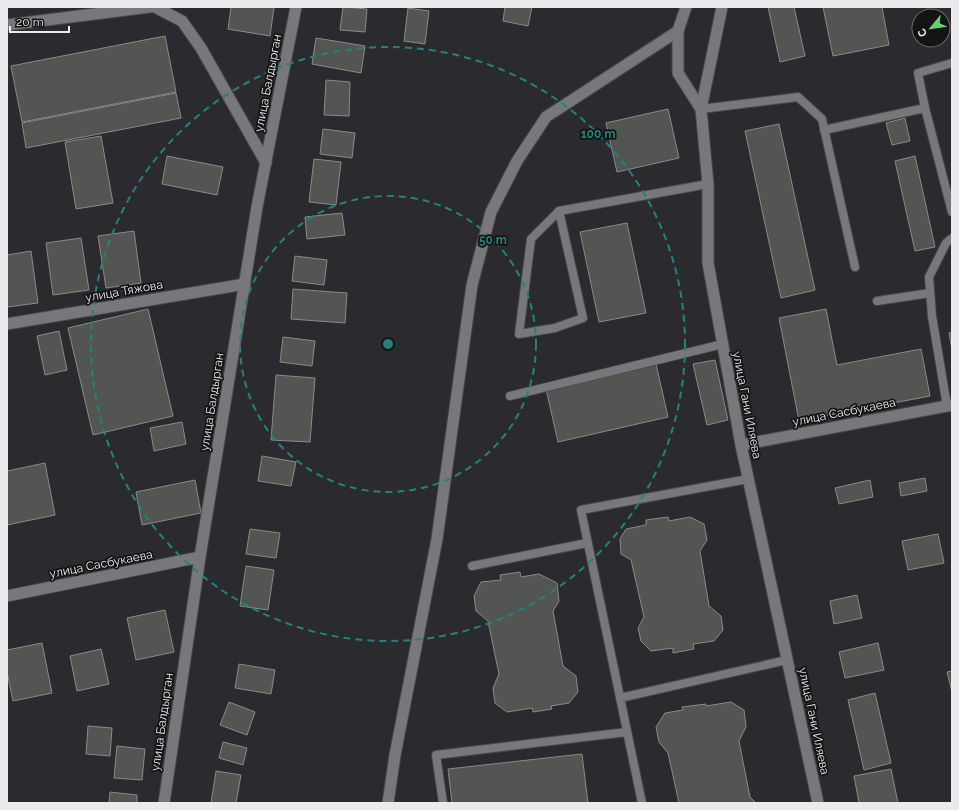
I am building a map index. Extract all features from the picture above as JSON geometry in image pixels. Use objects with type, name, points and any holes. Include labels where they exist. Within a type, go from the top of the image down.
[{"type":"street","points":[[7,25],[150,7]]},
{"type":"street","points":[[154,7],[182,21],[197,43],[266,163]]},
{"type":"street","name":"улица Балдырган","points":[[164,803],[200,557],[245,284],[266,163],[296,7]]},
{"type":"street","name":"улица Гани Иляева","points":[[722,7],[701,108],[708,184],[708,263],[741,445],[818,803]]},
{"type":"street","points":[[685,12],[678,31],[678,73],[701,108]]},
{"type":"street","points":[[388,803],[395,755],[437,539],[472,285],[491,212],[517,161],[546,117],[678,31]]},
{"type":"street","name":"улица Тяжова","points":[[7,324],[245,284]]},
{"type":"street","name":"улица Сасбукаева","points":[[741,445],[950,406]]},
{"type":"street","name":"улица Сасбукаева","points":[[7,596],[200,557]]},
{"type":"lane","points":[[952,63],[918,73],[925,108],[952,212]]},
{"type":"lane","points":[[701,108],[798,97],[822,119],[855,267]]},
{"type":"lane","points":[[824,130],[925,108]]},
{"type":"lane","points":[[559,211],[584,318],[555,328],[519,334],[531,239],[559,211],[708,184]]},
{"type":"lane","points":[[950,406],[930,293],[929,277],[946,243],[952,238]]},
{"type":"lane","points":[[877,301],[930,293]]},
{"type":"lane","points":[[510,396],[723,344]]},
{"type":"lane","points":[[642,803],[581,510],[748,479]]},
{"type":"lane","points":[[472,566],[588,543]]},
{"type":"lane","points":[[620,698],[787,660]]},
{"type":"lane","points":[[443,803],[436,755],[627,732]]},
{"type":"building","points":[[231,7],[274,7],[270,36],[228,29]]},
{"type":"building","points":[[343,7],[367,9],[365,32],[340,30]]},
{"type":"building","points":[[505,7],[532,7],[528,26],[503,21]]},
{"type":"building","points":[[768,7],[794,7],[805,56],[780,62]]},
{"type":"building","points":[[823,7],[882,7],[889,45],[833,56]]},
{"type":"building","points":[[408,8],[429,11],[425,44],[404,41]]},
{"type":"building","points":[[165,36],[176,92],[22,122],[11,66]]},
{"type":"building","points":[[316,38],[365,46],[361,73],[312,64]]},
{"type":"building","points":[[326,80],[350,82],[349,116],[324,115]]},
{"type":"building","points":[[176,93],[181,118],[26,148],[22,123]]},
{"type":"building","points":[[668,109],[679,158],[617,172],[606,123]]},
{"type":"building","points":[[905,118],[910,141],[892,145],[886,123]]},
{"type":"building","points":[[779,124],[815,290],[781,298],[745,131]]},
{"type":"building","points":[[323,129],[355,133],[352,158],[320,154]]},
{"type":"building","points":[[101,136],[113,203],[76,209],[65,142]]},
{"type":"building","points":[[167,156],[223,167],[217,195],[162,184]]},
{"type":"building","points":[[915,156],[935,247],[915,251],[895,161]]},
{"type":"building","points":[[314,159],[341,162],[336,205],[309,202]]},
{"type":"building","points":[[342,213],[345,235],[307,239],[305,217]]},
{"type":"building","points":[[627,223],[646,313],[599,322],[580,232]]},
{"type":"building","points":[[134,231],[141,283],[106,288],[98,236]]},
{"type":"building","points":[[81,238],[89,290],[53,295],[46,243]]},
{"type":"building","points":[[31,251],[38,303],[7,307],[7,255]]},
{"type":"building","points":[[295,256],[327,260],[324,285],[292,281]]},
{"type":"building","points":[[293,289],[347,293],[345,323],[291,319]]},
{"type":"building","points":[[148,309],[173,416],[93,435],[68,328]]},
{"type":"building","points":[[826,309],[837,365],[921,349],[930,396],[799,421],[779,318]]},
{"type":"building","points":[[59,331],[67,370],[45,375],[37,336]]},
{"type":"building","points":[[952,332],[952,350],[949,333]]},
{"type":"building","points":[[283,337],[315,341],[312,366],[280,362]]},
{"type":"building","points":[[715,360],[728,420],[707,425],[693,364]]},
{"type":"building","points":[[656,364],[668,417],[558,442],[546,389]]},
{"type":"building","points":[[276,375],[315,378],[310,442],[271,440]]},
{"type":"building","points":[[182,422],[186,444],[154,451],[150,428]]},
{"type":"building","points":[[262,456],[296,462],[291,486],[258,481]]},
{"type":"building","points":[[45,463],[55,515],[7,525],[7,471]]},
{"type":"building","points":[[925,478],[927,491],[901,496],[899,483]]},
{"type":"building","points":[[195,480],[201,513],[142,525],[136,492]]},
{"type":"building","points":[[870,480],[873,497],[839,504],[835,488]]},
{"type":"building","points":[[668,517],[669,521],[690,517],[704,524],[707,540],[700,551],[709,606],[721,616],[723,630],[714,641],[693,644],[694,649],[673,653],[673,648],[651,651],[641,641],[638,628],[644,617],[631,560],[621,554],[620,539],[626,529],[646,525],[646,520]]},
{"type":"building","points":[[250,529],[280,533],[276,558],[246,554]]},
{"type":"building","points":[[938,534],[944,563],[908,570],[902,541]]},
{"type":"building","points":[[246,566],[274,570],[268,610],[240,606]]},
{"type":"building","points":[[520,572],[521,577],[539,574],[557,583],[559,601],[553,611],[563,666],[576,676],[578,692],[569,703],[551,706],[552,709],[533,712],[532,708],[507,712],[495,703],[493,688],[499,674],[488,621],[476,611],[474,596],[481,582],[501,580],[500,575]]},
{"type":"building","points":[[857,595],[862,618],[834,624],[830,601]]},
{"type":"building","points":[[165,610],[174,652],[136,660],[127,618]]},
{"type":"building","points":[[42,643],[52,693],[13,701],[7,672],[7,650]]},
{"type":"building","points":[[878,643],[884,670],[845,678],[839,652]]},
{"type":"building","points":[[101,649],[109,684],[77,691],[70,656]]},
{"type":"building","points":[[239,664],[275,670],[271,694],[235,688]]},
{"type":"building","points":[[952,671],[952,692],[947,672]]},
{"type":"building","points":[[875,693],[891,763],[864,770],[848,700]]},
{"type":"building","points":[[229,702],[255,712],[247,735],[220,725]]},
{"type":"building","points":[[731,702],[744,710],[746,727],[739,741],[750,797],[756,803],[679,803],[668,753],[659,742],[656,727],[665,713],[683,710],[682,707],[706,704],[706,706]]},
{"type":"building","points":[[88,726],[112,728],[110,756],[86,754]]},
{"type":"building","points":[[223,742],[247,748],[243,765],[219,758]]},
{"type":"building","points":[[117,746],[145,749],[142,780],[114,778]]},
{"type":"building","points":[[582,754],[588,803],[452,803],[448,769]]},
{"type":"building","points":[[891,769],[898,803],[859,803],[854,776]]},
{"type":"building","points":[[216,771],[241,775],[236,803],[211,803]]},
{"type":"building","points":[[110,792],[137,795],[137,803],[109,803]]}]
